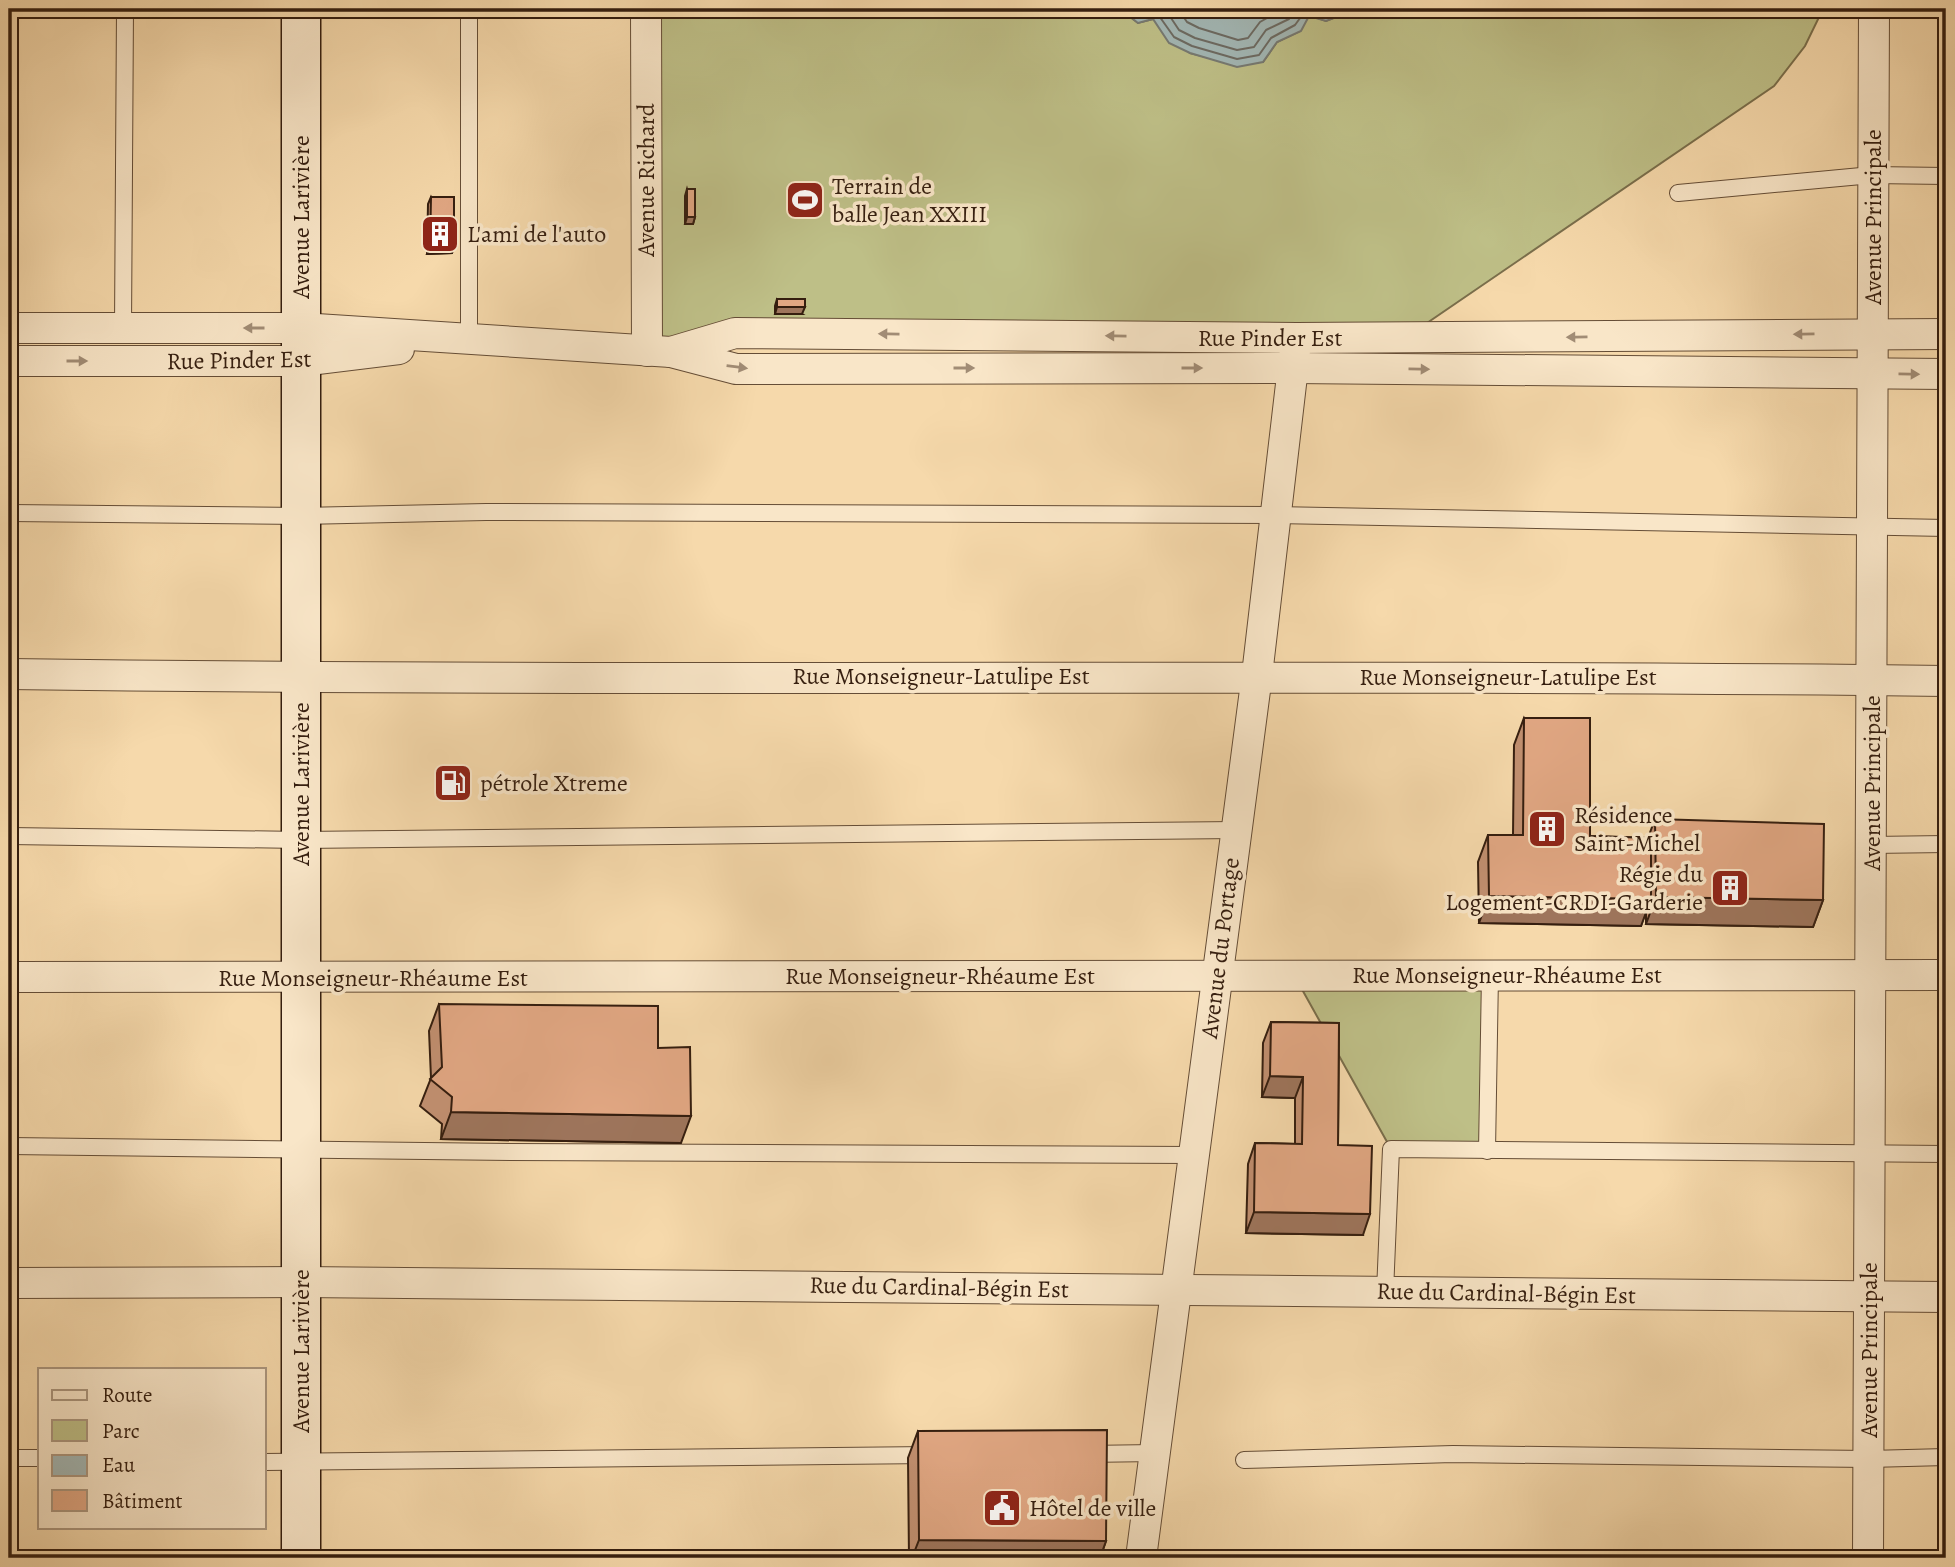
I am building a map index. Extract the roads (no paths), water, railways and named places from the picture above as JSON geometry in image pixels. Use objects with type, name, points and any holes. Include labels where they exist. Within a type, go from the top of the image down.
[{"type":"main road","name":"Avenue Larivière","points":[[301,9],[301,1282],[283,1463],[301,1558]]},
{"type":"street","name":"Avenue Richard","points":[[646,9],[659,352]]},
{"type":"street","name":"Avenue Principale","points":[[1868,1558],[1874,9]]},
{"type":"street","name":"Rue Pinder Est","points":[[9,328],[123,328],[301,345]]},
{"type":"street","name":"Rue Pinder Est","points":[[659,352],[735,333],[1297,338],[1946,334]]},
{"type":"street","name":"Avenue du Portage","points":[[1141,1558],[1257,675],[1297,338]]},
{"type":"street","name":"Rue Pinder Est","points":[[9,361],[301,345],[469,341],[659,352],[736,369],[1293,368],[1946,374]]},
{"type":"street","name":"Rue Monseigneur-Latulipe Est","points":[[9,674],[301,678],[1257,675],[1946,681]]},
{"type":"street","name":"Rue Monseigneur-Rhéaume Est","points":[[9,977],[1946,975]]},
{"type":"street","name":"Rue du Cardinal-Bégin Est","points":[[9,1283],[301,1282],[1946,1297]]},
{"type":"lane","points":[[123,328],[125,9]]},
{"type":"lane","points":[[469,9],[469,341]]},
{"type":"lane","points":[[1678,192],[1872,175],[1946,176]]},
{"type":"lane","points":[[9,513],[301,516],[486,512],[1275,515],[1946,528]]},
{"type":"lane","points":[[9,836],[301,840],[1236,830]]},
{"type":"lane","points":[[1871,845],[1946,844]]},
{"type":"lane","points":[[1487,1151],[1490,975]]},
{"type":"lane","points":[[9,1146],[1193,1155]]},
{"type":"lane","points":[[1385,1292],[1391,1149],[1946,1154]]},
{"type":"lane","points":[[1072,1454],[1155,1453]]},
{"type":"lane","points":[[1244,1460],[1453,1454],[1869,1460],[1946,1457]]},
{"type":"lane","points":[[283,1463],[947,1455]]},
{"type":"lane","points":[[9,1458],[38,1458]]},
{"type":"water","points":[[1120,9],[1357,9],[1326,21],[1309,16],[1301,31],[1277,42],[1263,62],[1237,67],[1190,53],[1169,43],[1153,19],[1138,23]]},
{"type":"place","name":"Terrain de balle Jean XXIII","points":[[805,200]]},
{"type":"place","name":"L'ami de l'auto","points":[[440,234]]},
{"type":"place","name":"pétrole Xtreme","points":[[453,783]]},
{"type":"place","name":"Résidence Saint-Michel","points":[[1547,829]]},
{"type":"place","name":"Régie du Logement-CRDI-Garderie","points":[[1730,888]]},
{"type":"place","name":"Hôtel de ville","points":[[1002,1508]]}]
